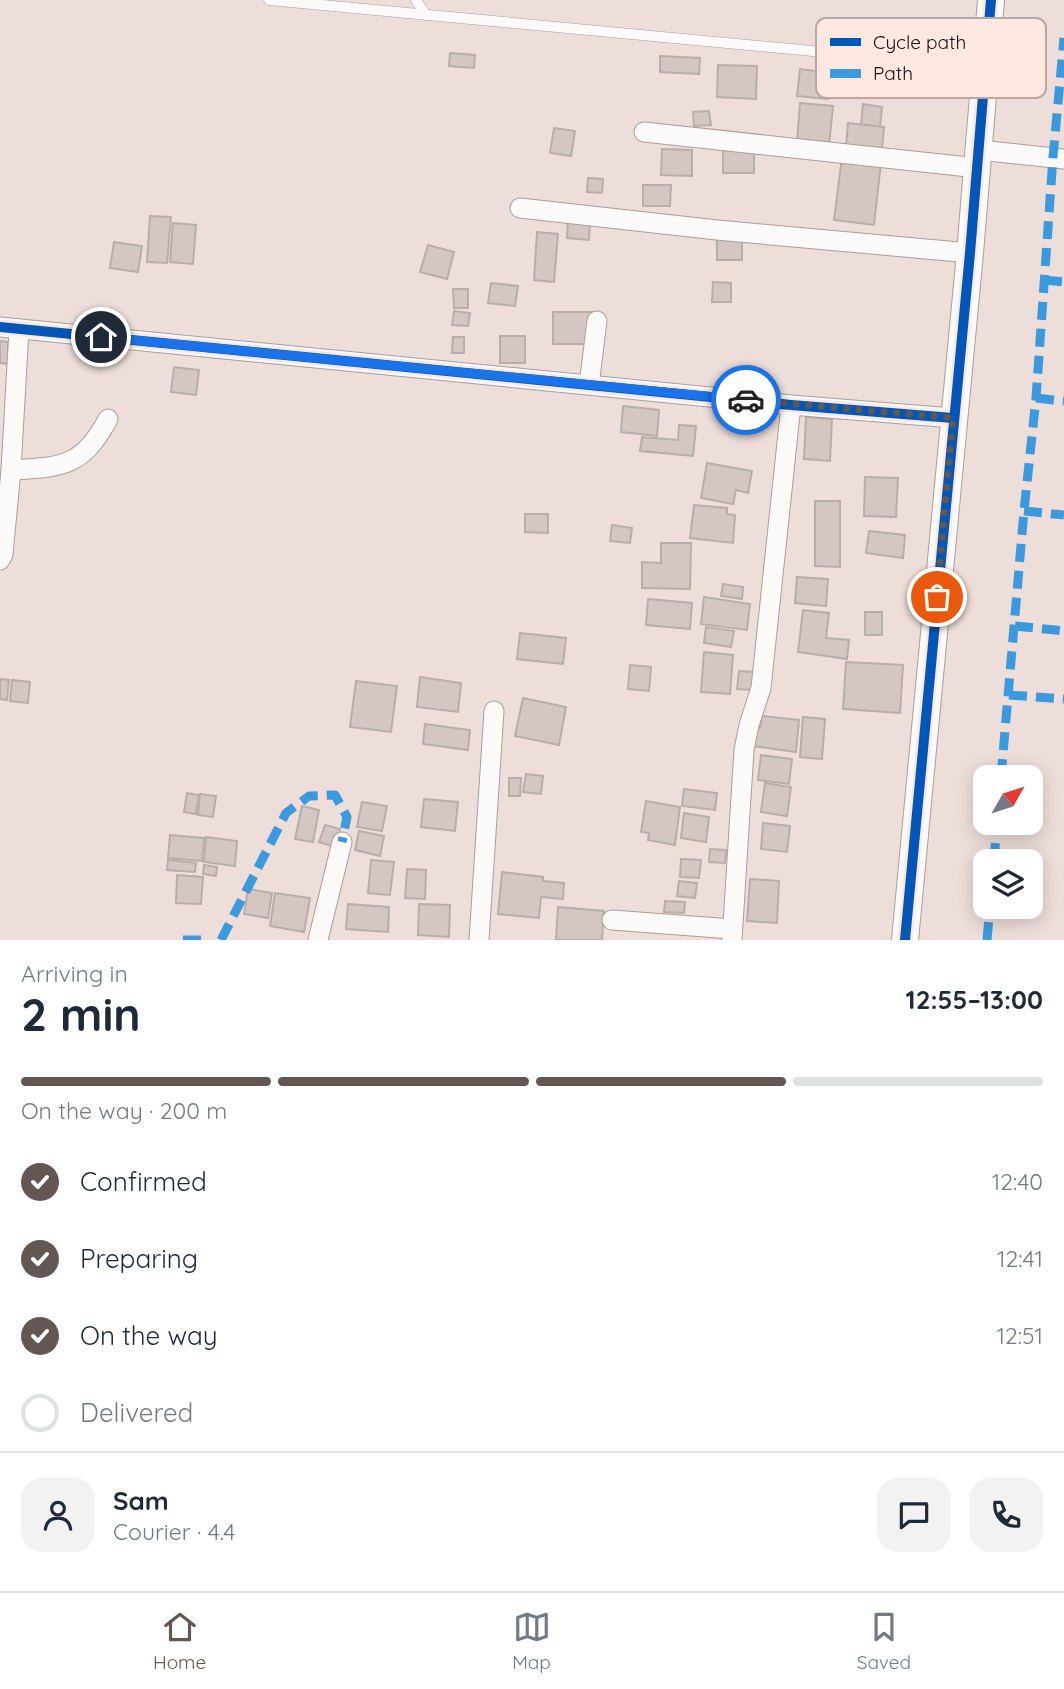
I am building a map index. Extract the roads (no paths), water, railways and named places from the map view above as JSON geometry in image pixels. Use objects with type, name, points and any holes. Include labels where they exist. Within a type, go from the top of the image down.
[{"type":"street","points":[[989,18],[990,0]]},
{"type":"street","points":[[905,940],[983,98]]},
{"type":"street","points":[[644,132],[979,159],[1064,159]]},
{"type":"street","points":[[520,208],[718,230],[970,253]]},
{"type":"street","points":[[589,385],[597,321]]},
{"type":"street","points":[[0,560],[3,554],[11,470],[10,328],[791,405],[953,418]]},
{"type":"street","points":[[612,920],[732,935],[744,750],[761,688],[791,405]]},
{"type":"street","points":[[11,470],[54,468],[78,459],[96,441],[108,419]]},
{"type":"street","points":[[479,940],[494,711]]},
{"type":"street","points":[[318,940],[342,842]]},
{"type":"lane","points":[[269,0],[816,52]]},
{"type":"lane","points":[[416,0],[426,15]]}]
